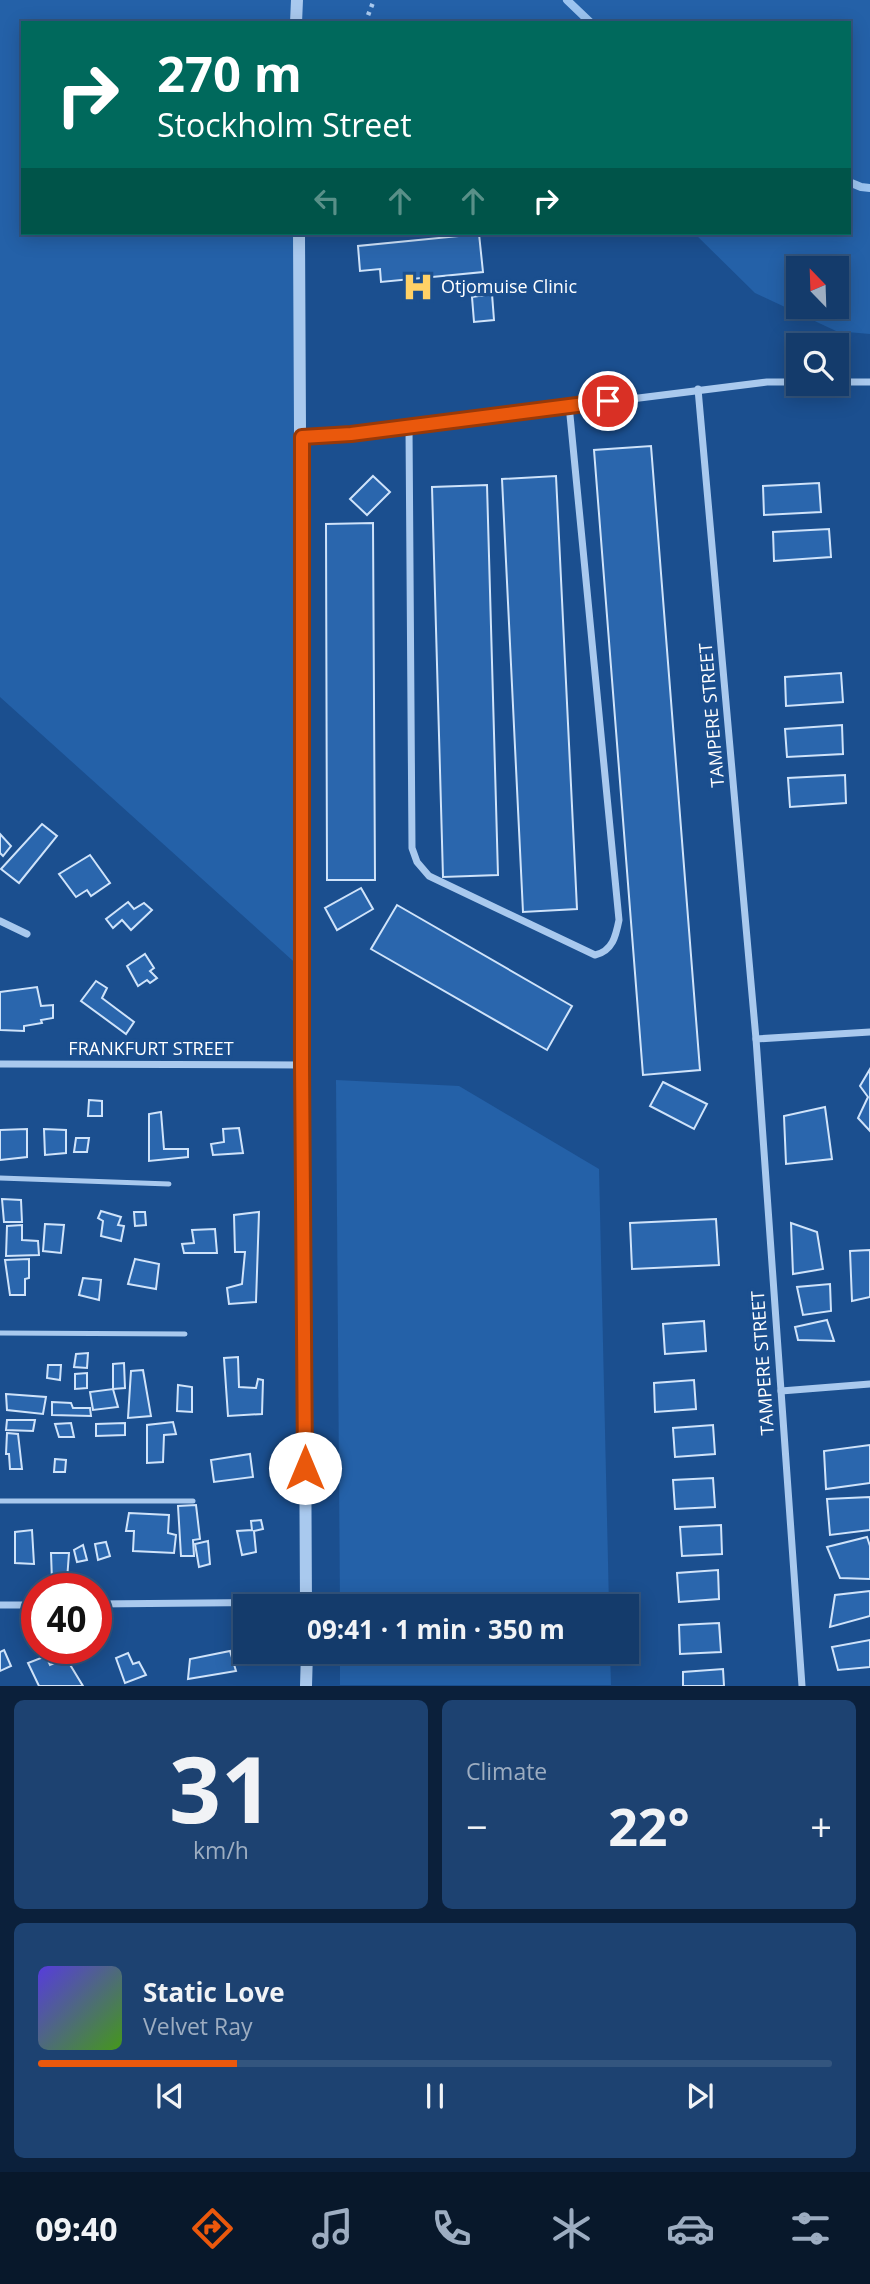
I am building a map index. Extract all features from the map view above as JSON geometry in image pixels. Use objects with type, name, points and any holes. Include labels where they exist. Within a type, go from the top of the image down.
[{"type":"street","points":[[296,21],[297,0]]},
{"type":"street","points":[[299,235],[306,1594]]},
{"type":"street","points":[[302,437],[409,427],[698,389],[786,382]]},
{"type":"street","points":[[849,382],[870,382]]},
{"type":"street","name":"TAMPERE STREET","points":[[698,389],[757,1039],[802,1685]]},
{"type":"street","points":[[409,427],[412,848],[417,862],[429,876],[595,955],[603,953],[615,940],[619,920],[569,405]]},
{"type":"street","points":[[0,921],[27,934]]},
{"type":"street","points":[[757,1039],[870,1032]]},
{"type":"street","name":"FRANKFURT STREET","points":[[0,1064],[302,1065]]},
{"type":"street","points":[[781,1391],[870,1384]]},
{"type":"street","points":[[112,1604],[233,1604]]},
{"type":"street","points":[[0,1605],[21,1605]]},
{"type":"street","points":[[306,1685],[307,1664]]},
{"type":"lane","points":[[0,1178],[169,1184]]},
{"type":"lane","points":[[0,1333],[185,1334]]},
{"type":"lane","points":[[0,1501],[193,1501]]},
{"type":"path","points":[[366,21],[374,0]]},
{"type":"shaded area","points":[[0,0],[870,0],[870,334],[836,331],[810,319],[849,319],[849,256],[786,256],[786,308],[755,293],[696,235],[851,235],[851,21],[21,21],[21,235],[299,235],[302,969],[0,697]]},
{"type":"shaded area","points":[[336,1080],[459,1086],[599,1169],[609,1594],[340,1594]]},
{"type":"shaded area","points":[[340,1664],[610,1664],[611,1685],[340,1685]]},
{"type":"building","points":[[479,235],[483,272],[381,282],[380,269],[360,271],[358,246]]},
{"type":"building","points":[[492,294],[494,320],[474,322],[472,297]]},
{"type":"building","points":[[651,446],[700,1070],[643,1075],[594,450]]},
{"type":"building","points":[[373,476],[390,492],[367,515],[350,499]]},
{"type":"building","points":[[556,476],[577,909],[523,912],[502,479]]},
{"type":"building","points":[[819,483],[821,512],[764,515],[763,486]]},
{"type":"building","points":[[487,485],[498,875],[443,877],[432,487]]},
{"type":"building","points":[[373,523],[375,880],[327,880],[326,524]]},
{"type":"building","points":[[829,529],[831,557],[774,561],[773,532]]},
{"type":"building","points":[[841,673],[843,702],[786,706],[785,677]]},
{"type":"building","points":[[842,725],[843,754],[787,757],[785,729]]},
{"type":"building","points":[[845,775],[846,803],[790,807],[788,778]]},
{"type":"building","points":[[42,824],[57,836],[19,883],[1,869]]},
{"type":"building","points":[[0,834],[11,846],[3,856],[0,853]]},
{"type":"building","points":[[90,855],[110,883],[91,896],[87,890],[76,897],[59,874]]},
{"type":"building","points":[[361,888],[373,909],[337,930],[325,908]]},
{"type":"building","points":[[128,902],[134,909],[144,903],[152,910],[131,930],[122,920],[113,928],[106,919]]},
{"type":"building","points":[[397,905],[572,1006],[547,1050],[371,949]]},
{"type":"building","points":[[145,954],[154,968],[150,971],[157,978],[138,986],[127,966]]},
{"type":"building","points":[[96,981],[107,988],[102,998],[134,1022],[126,1034],[81,1001]]},
{"type":"building","points":[[37,987],[41,1006],[53,1005],[53,1018],[24,1026],[24,1031],[0,1030],[0,992]]},
{"type":"building","points":[[870,1069],[870,1131],[858,1118],[868,1097],[860,1086]]},
{"type":"building","points":[[663,1082],[707,1104],[694,1129],[650,1106]]},
{"type":"building","points":[[89,1100],[102,1101],[102,1116],[88,1116]]},
{"type":"building","points":[[825,1107],[832,1159],[786,1164],[784,1116]]},
{"type":"building","points":[[161,1112],[164,1149],[188,1149],[188,1157],[149,1161],[149,1114]]},
{"type":"building","points":[[239,1128],[243,1153],[213,1155],[211,1144],[224,1142],[223,1129]]},
{"type":"building","points":[[27,1129],[27,1157],[0,1160],[0,1130]]},
{"type":"building","points":[[44,1129],[66,1130],[66,1153],[45,1155]]},
{"type":"building","points":[[76,1138],[89,1138],[87,1152],[74,1152]]},
{"type":"building","points":[[2,1199],[21,1200],[22,1222],[4,1222]]},
{"type":"building","points":[[101,1211],[121,1217],[118,1225],[124,1226],[121,1241],[101,1236],[103,1221],[98,1218]]},
{"type":"building","points":[[134,1212],[145,1212],[146,1225],[135,1226]]},
{"type":"building","points":[[259,1212],[256,1302],[229,1304],[227,1288],[242,1284],[245,1252],[235,1252],[234,1215]]},
{"type":"building","points":[[716,1219],[719,1265],[632,1269],[630,1223]]},
{"type":"building","points":[[791,1223],[817,1232],[823,1269],[793,1274]]},
{"type":"building","points":[[45,1224],[64,1225],[61,1253],[43,1251]]},
{"type":"building","points":[[22,1225],[22,1240],[38,1241],[39,1255],[6,1256],[7,1226]]},
{"type":"building","points":[[215,1229],[217,1253],[184,1253],[182,1244],[194,1243],[192,1230]]},
{"type":"building","points":[[870,1250],[870,1297],[852,1301],[850,1251]]},
{"type":"building","points":[[29,1259],[25,1295],[10,1295],[5,1260]]},
{"type":"building","points":[[135,1259],[159,1264],[156,1289],[128,1284]]},
{"type":"building","points":[[83,1278],[101,1280],[99,1300],[79,1295]]},
{"type":"building","points":[[830,1284],[831,1311],[803,1315],[797,1287]]},
{"type":"building","points":[[827,1320],[834,1341],[798,1340],[795,1327]]},
{"type":"building","points":[[704,1321],[706,1351],[665,1354],[663,1324]]},
{"type":"building","points":[[88,1353],[87,1368],[74,1367],[76,1354]]},
{"type":"building","points":[[238,1357],[239,1387],[256,1388],[258,1379],[263,1380],[262,1414],[228,1416],[224,1358]]},
{"type":"building","points":[[124,1363],[125,1388],[113,1389],[113,1364]]},
{"type":"building","points":[[48,1365],[61,1365],[60,1380],[47,1378]]},
{"type":"building","points":[[143,1370],[151,1416],[128,1418],[131,1371]]},
{"type":"building","points":[[87,1373],[87,1388],[75,1389],[75,1374]]},
{"type":"building","points":[[694,1380],[696,1409],[655,1412],[654,1383]]},
{"type":"building","points":[[178,1385],[192,1387],[192,1412],[177,1411]]},
{"type":"building","points":[[113,1389],[118,1407],[93,1410],[90,1392]]},
{"type":"building","points":[[6,1394],[46,1397],[43,1414],[7,1410]]},
{"type":"building","points":[[52,1402],[71,1403],[73,1408],[90,1408],[91,1416],[52,1415]]},
{"type":"building","points":[[7,1420],[35,1420],[33,1431],[6,1430]]},
{"type":"building","points":[[173,1422],[176,1434],[164,1435],[163,1462],[147,1463],[147,1425]]},
{"type":"building","points":[[71,1423],[74,1437],[59,1437],[55,1424]]},
{"type":"building","points":[[125,1423],[125,1435],[96,1436],[96,1424]]},
{"type":"building","points":[[713,1425],[715,1454],[675,1457],[673,1428]]},
{"type":"building","points":[[7,1433],[18,1434],[22,1469],[10,1469],[9,1454],[6,1454]]},
{"type":"building","points":[[870,1445],[870,1483],[826,1489],[824,1451]]},
{"type":"building","points":[[250,1454],[253,1477],[214,1482],[211,1460]]},
{"type":"building","points":[[55,1459],[66,1460],[65,1472],[54,1472]]},
{"type":"building","points":[[713,1478],[715,1507],[675,1509],[673,1480]]},
{"type":"building","points":[[870,1497],[870,1530],[830,1535],[827,1499]]},
{"type":"building","points":[[196,1505],[200,1539],[193,1540],[194,1556],[181,1556],[178,1506]]},
{"type":"building","points":[[129,1513],[169,1515],[168,1533],[176,1535],[174,1553],[133,1551],[134,1531],[126,1531]]},
{"type":"building","points":[[261,1520],[263,1529],[254,1531],[256,1552],[242,1555],[237,1531],[252,1530],[251,1521]]},
{"type":"building","points":[[721,1525],[722,1554],[682,1556],[680,1527]]},
{"type":"building","points":[[32,1530],[34,1564],[15,1563],[15,1532]]},
{"type":"building","points":[[867,1537],[870,1546],[870,1579],[840,1578],[827,1547]]},
{"type":"building","points":[[208,1541],[210,1564],[199,1567],[195,1544]]},
{"type":"building","points":[[106,1542],[110,1556],[98,1560],[95,1544]]},
{"type":"building","points":[[83,1545],[87,1560],[77,1562],[74,1550]]},
{"type":"building","points":[[51,1553],[69,1553],[68,1573],[52,1573]]},
{"type":"building","points":[[718,1570],[719,1599],[679,1602],[677,1573]]},
{"type":"building","points":[[870,1591],[870,1616],[830,1627],[835,1595]]},
{"type":"building","points":[[719,1623],[721,1652],[680,1654],[679,1625]]},
{"type":"building","points":[[870,1640],[870,1667],[838,1670],[832,1647]]},
{"type":"building","points":[[4,1650],[11,1666],[0,1671],[0,1652]]},
{"type":"building","points":[[230,1651],[236,1671],[188,1679],[190,1659]]},
{"type":"building","points":[[128,1653],[133,1664],[139,1662],[146,1675],[125,1683],[116,1658]]},
{"type":"building","points":[[28,1664],[70,1664],[83,1686],[39,1686]]},
{"type":"building","points":[[723,1669],[724,1686],[683,1686],[683,1672]]},
{"type":"waterway","points":[[567,0],[589,21]]},
{"type":"waterway","points":[[851,183],[870,188]]},
{"type":"place","name":"Otjomuise Clinic","points":[[418,287]]},
{"type":"route","points":[[305,1468],[302,437],[351,434],[608,401]]}]
